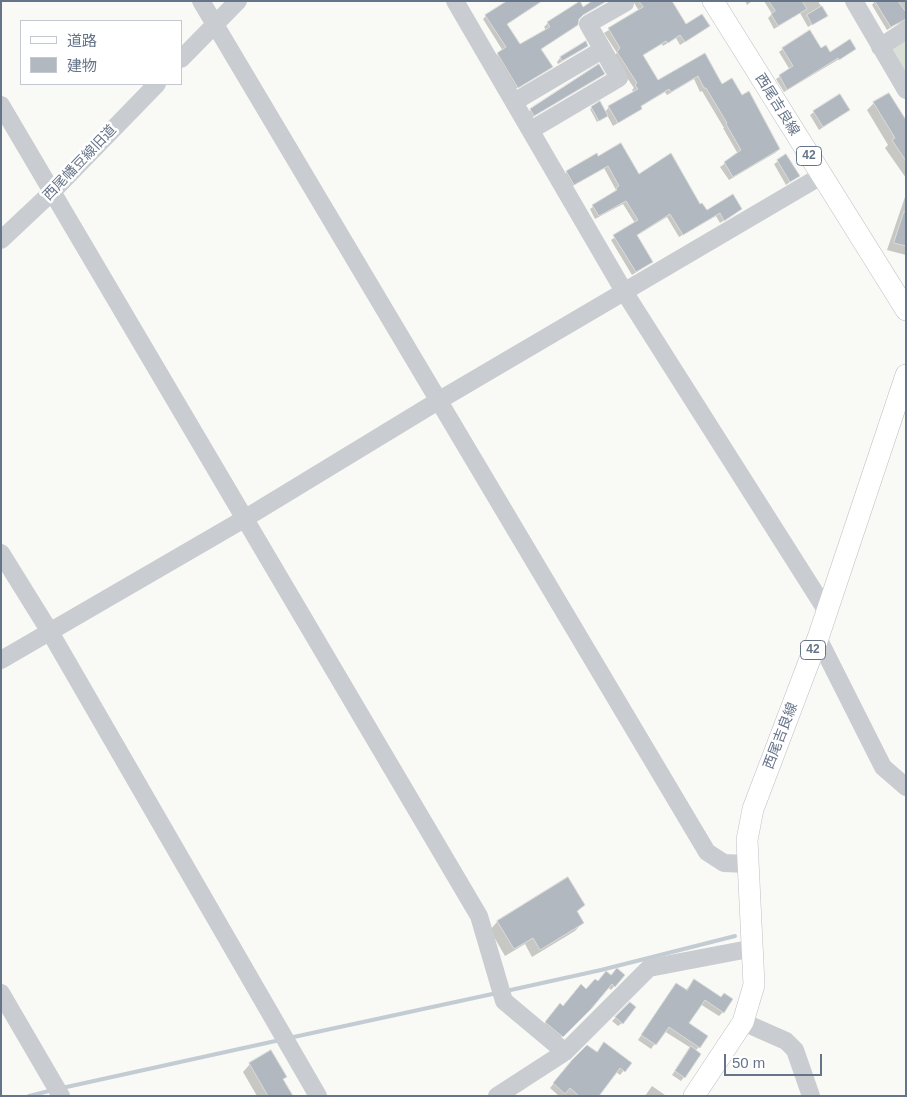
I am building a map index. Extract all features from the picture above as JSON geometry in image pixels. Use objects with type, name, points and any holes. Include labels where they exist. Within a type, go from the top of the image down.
[{"type":"main road","name":"西尾吉良線","points":[[713,1],[906,310]]},
{"type":"main road","name":"西尾吉良線","points":[[694,1096],[743,1022],[754,985],[747,840],[754,809],[818,638],[906,375]]},
{"type":"street","points":[[201,1],[707,852],[724,863],[748,864]]},
{"type":"street","points":[[182,58],[238,1]]},
{"type":"street","points":[[454,1],[625,293],[826,610]]},
{"type":"street","points":[[531,130],[618,78],[588,24],[625,3],[624,1]]},
{"type":"street","points":[[854,1],[906,90]]},
{"type":"street","points":[[880,47],[906,30]]},
{"type":"street","points":[[514,102],[602,50]]},
{"type":"street","name":"西尾幡豆線旧道","points":[[1,240],[52,192],[156,85]]},
{"type":"street","points":[[1,105],[479,916],[504,1000],[564,1052]]},
{"type":"street","points":[[1,660],[821,176]]},
{"type":"street","points":[[1,553],[50,632],[318,1096]]},
{"type":"street","points":[[818,638],[883,767],[906,787]]},
{"type":"street","points":[[497,1096],[564,1052],[649,968],[753,939]]},
{"type":"street","points":[[1,993],[57,1089]]},
{"type":"street","points":[[743,1022],[786,1041],[795,1050],[811,1096]]},
{"type":"shaded area","points":[[906,38],[906,76],[888,49]]},
{"type":"building","points":[[507,1],[542,1],[507,24],[520,44],[550,27],[547,22],[580,1],[583,7],[592,1],[607,1],[583,15],[579,19],[578,25],[541,49],[553,67],[518,88],[497,53],[506,47],[485,15]]},
{"type":"building","points":[[639,1],[672,1],[686,24],[702,14],[710,26],[685,42],[680,35],[643,55],[658,80],[705,53],[722,84],[732,78],[742,95],[749,91],[780,149],[733,177],[724,162],[741,150],[698,76],[671,92],[669,89],[641,106],[642,109],[618,123],[608,106],[638,89],[635,85],[637,83],[617,52],[620,48],[608,28],[643,7]]},
{"type":"building","points":[[769,1],[802,1],[807,9],[778,26],[771,14],[775,11]]},
{"type":"building","points":[[875,1],[898,1],[906,12],[906,19],[891,27]]},
{"type":"building","points":[[822,6],[828,16],[812,25],[807,15]]},
{"type":"building","points":[[810,30],[821,48],[826,45],[830,52],[850,39],[856,49],[787,90],[779,75],[793,66],[782,48]]},
{"type":"building","points":[[586,41],[588,46],[562,61],[560,57]]},
{"type":"building","points":[[599,64],[605,74],[534,116],[530,109]]},
{"type":"building","points":[[889,93],[906,120],[906,161],[892,140],[895,138],[873,102]]},
{"type":"building","points":[[840,94],[850,110],[823,127],[813,111]]},
{"type":"building","points":[[600,101],[608,116],[599,121],[591,107]]},
{"type":"building","points":[[621,143],[639,174],[671,153],[700,204],[702,203],[707,210],[733,194],[742,209],[724,221],[720,213],[683,235],[670,214],[637,235],[653,262],[636,272],[613,235],[638,220],[626,201],[599,216],[592,205],[617,190],[616,188],[619,186],[608,166],[574,185],[566,171],[597,153],[598,156]]},
{"type":"building","points":[[786,154],[800,176],[790,182],[777,160]]},
{"type":"building","points":[[904,212],[906,212],[906,246],[894,243]]},
{"type":"building","points":[[568,877],[585,905],[577,911],[584,923],[540,950],[533,938],[514,949],[497,921]]},
{"type":"building","points":[[617,968],[625,975],[615,987],[612,984],[591,1009],[563,1037],[545,1022],[560,1003],[563,1006],[581,984],[586,989],[595,979],[598,981],[606,971],[611,975]]},
{"type":"building","points":[[694,979],[721,997],[724,993],[733,999],[724,1013],[705,1000],[689,1023],[708,1036],[700,1048],[669,1027],[656,1045],[641,1035],[676,983],[687,990]]},
{"type":"building","points":[[630,1002],[636,1007],[623,1024],[615,1017]]},
{"type":"building","points":[[604,1042],[632,1063],[625,1072],[620,1068],[599,1096],[579,1096],[570,1088],[565,1094],[553,1083],[587,1045],[597,1052]]},
{"type":"building","points":[[691,1046],[701,1054],[685,1078],[675,1071]]},
{"type":"building","points":[[271,1050],[287,1077],[283,1079],[293,1096],[268,1096],[249,1063]]},
{"type":"waterway","points":[[506,991],[601,970],[735,936]]},
{"type":"waterway","points":[[289,1038],[497,993]]},
{"type":"waterway","points":[[62,1088],[280,1040]]},
{"type":"waterway","points":[[29,1096],[53,1090]]}]
